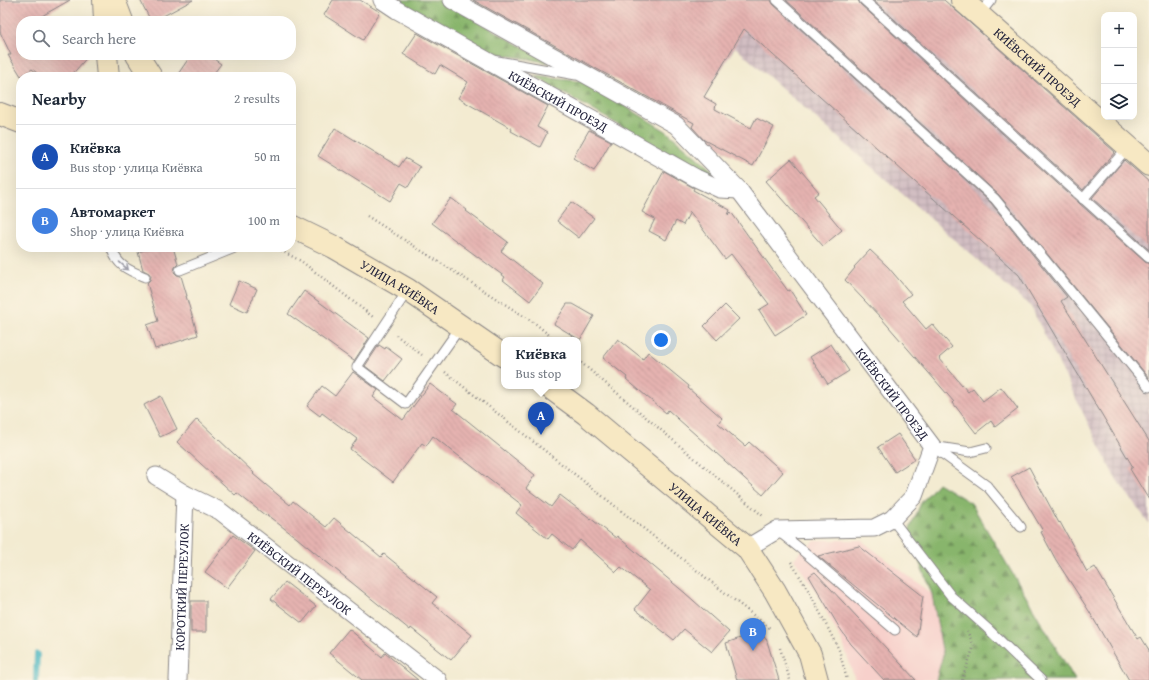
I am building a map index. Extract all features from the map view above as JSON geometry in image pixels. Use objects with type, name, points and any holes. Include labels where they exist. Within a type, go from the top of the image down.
[{"type":"main road","points":[[104,0],[105,16]]},
{"type":"main road","points":[[114,0],[120,16]]},
{"type":"main road","name":"КИЁВСКИЙ ПРОЕЗД","points":[[973,4],[1149,165]]},
{"type":"main road","points":[[135,60],[136,72]]},
{"type":"main road","points":[[140,60],[148,72]]},
{"type":"main road","name":"УЛИЦА КИЁВКА","points":[[296,228],[334,247],[408,290],[501,354]]},
{"type":"main road","name":"УЛИЦА КИЁВКА","points":[[552,389],[586,414],[747,548],[775,591],[810,654],[817,680]]},
{"type":"street","name":"КИЁВСКИЙ ПРОЕЗД","points":[[382,0],[396,10],[696,178],[720,189],[739,190]]},
{"type":"street","name":"КИЁВСКИЙ ПРОЕЗД","points":[[452,0],[676,125],[739,190],[932,446],[914,496],[892,519],[874,528],[777,530],[747,548]]},
{"type":"street","name":"КИЁВСКИЙ ПЕРЕУЛОК","points":[[156,476],[185,494],[220,511],[438,680]]},
{"type":"street","name":"КОРОТКИЙ ПЕРЕУЛОК","points":[[178,680],[185,494]]},
{"type":"lane","points":[[777,0],[995,199],[1149,387]]},
{"type":"lane","points":[[864,0],[1149,258]]},
{"type":"lane","points":[[485,59],[593,78]]},
{"type":"lane","points":[[1083,199],[1128,147]]},
{"type":"lane","points":[[112,252],[114,257],[127,270],[145,277]]},
{"type":"lane","points":[[180,270],[225,252]]},
{"type":"lane","points":[[408,290],[357,367],[406,404],[461,326]]},
{"type":"lane","points":[[932,446],[970,452],[986,448]]},
{"type":"lane","points":[[932,446],[987,486],[1021,527]]},
{"type":"lane","points":[[892,519],[951,596],[988,628],[1041,680]]},
{"type":"lane","points":[[777,530],[895,630]]},
{"type":"path","points":[[367,216],[536,324],[551,337]]},
{"type":"path","points":[[284,252],[301,261],[435,364],[770,629],[774,634]]},
{"type":"path","points":[[581,363],[763,516],[777,530],[787,556],[810,593],[839,650],[847,680]]},
{"type":"path","points":[[951,596],[974,646],[962,680]]},
{"type":"path","points":[[780,647],[790,680]]},
{"type":"shaded area","points":[[473,0],[944,0],[1149,182],[1149,523],[1114,476],[1031,307],[735,47],[690,120]]},
{"type":"shaded area","points":[[817,540],[861,540],[932,594],[943,655],[936,680],[855,680],[843,643],[815,590],[794,559],[802,550]]},
{"type":"green space","points":[[395,0],[440,0],[551,63],[494,53]]},
{"type":"green space","points":[[534,76],[585,82],[666,131],[721,178],[707,176]]},
{"type":"green space","points":[[938,483],[971,503],[1075,680],[936,680],[943,655],[932,594],[908,533],[921,503]]},
{"type":"building","points":[[0,0],[70,0],[42,16],[16,16],[16,60],[85,60],[74,72],[36,72],[32,69],[28,72],[19,72],[8,55],[11,55],[0,32]]},
{"type":"building","points":[[140,0],[193,0],[163,16],[148,16]]},
{"type":"building","points":[[333,0],[360,0],[380,12],[363,40],[324,15]]},
{"type":"building","points":[[473,0],[771,0],[773,4],[991,203],[1067,297],[1061,301],[1149,441],[1149,500],[1130,469],[1133,467],[1019,275],[744,29],[704,97],[716,104],[715,109],[751,128],[756,118],[774,127],[753,166],[704,140],[692,127],[694,123]]},
{"type":"building","points":[[786,0],[858,0],[860,4],[1079,203],[1149,264],[1149,378],[999,195]]},
{"type":"building","points":[[873,0],[944,0],[1115,152],[1083,190]]},
{"type":"building","points":[[417,33],[548,106],[537,127],[547,133],[540,147],[458,98],[468,82],[440,65],[435,74],[403,54]]},
{"type":"building","points":[[188,60],[215,60],[221,64],[215,72],[179,72]]},
{"type":"building","points":[[335,128],[399,167],[405,158],[420,167],[408,187],[401,183],[390,201],[318,156]]},
{"type":"building","points":[[589,130],[611,141],[594,171],[573,158]]},
{"type":"building","points":[[791,159],[819,192],[814,196],[842,230],[823,246],[766,181]]},
{"type":"building","points":[[1124,160],[1149,182],[1149,250],[1092,198]]},
{"type":"building","points":[[664,171],[694,188],[693,190],[730,210],[728,215],[731,212],[788,291],[790,290],[806,315],[775,335],[759,310],[769,304],[731,254],[725,259],[690,212],[683,225],[676,221],[666,240],[649,231],[655,219],[642,212]]},
{"type":"building","points":[[451,198],[508,242],[501,251],[543,284],[530,301],[503,280],[505,277],[432,223]]},
{"type":"building","points":[[571,202],[594,218],[579,238],[557,221]]},
{"type":"building","points":[[870,250],[888,267],[911,294],[902,301],[926,329],[932,324],[952,347],[939,358],[968,392],[973,388],[983,401],[1001,387],[1018,409],[995,427],[991,421],[976,433],[953,403],[954,402],[882,319],[845,280],[855,268],[854,267]]},
{"type":"building","points":[[138,252],[174,252],[178,264],[175,267],[174,272],[181,276],[198,335],[155,349],[147,325],[158,321],[147,283],[151,276],[143,270]]},
{"type":"building","points":[[239,281],[257,289],[247,312],[229,304]]},
{"type":"building","points":[[304,291],[369,338],[354,361],[288,314]]},
{"type":"building","points":[[567,304],[573,304],[594,316],[581,338],[581,337],[575,337],[554,324]]},
{"type":"building","points":[[725,305],[739,319],[717,340],[704,326]]},
{"type":"building","points":[[618,339],[643,359],[648,352],[689,386],[688,388],[722,418],[718,423],[745,446],[749,442],[783,472],[763,495],[668,410],[666,413],[626,379],[627,377],[603,358]]},
{"type":"building","points":[[831,344],[849,371],[828,384],[810,357]]},
{"type":"building","points":[[379,345],[385,349],[386,347],[402,359],[385,381],[365,366]]},
{"type":"building","points":[[353,372],[378,390],[373,397],[403,420],[430,384],[457,404],[453,409],[535,475],[526,488],[551,507],[560,495],[616,538],[617,536],[729,632],[712,652],[684,629],[674,640],[635,609],[650,590],[621,567],[616,572],[580,540],[572,550],[552,534],[548,539],[516,513],[522,505],[433,436],[426,446],[422,443],[393,482],[350,449],[357,439],[322,413],[320,416],[307,406],[322,386],[335,396]]},
{"type":"building","points":[[161,396],[177,429],[160,437],[144,405]]},
{"type":"building","points":[[197,419],[254,473],[253,474],[290,505],[293,501],[326,527],[334,518],[381,557],[384,554],[437,597],[432,603],[472,635],[451,660],[411,628],[410,630],[267,515],[266,516],[237,493],[235,495],[177,442]]},
{"type":"building","points":[[898,434],[915,459],[895,472],[878,447]]},
{"type":"building","points":[[1029,467],[1087,572],[1095,567],[1138,639],[1141,637],[1149,650],[1149,680],[1129,680],[1089,611],[1056,560],[1041,532],[1043,531],[1011,477]]},
{"type":"building","points":[[233,535],[255,551],[227,588],[205,572]]},
{"type":"building","points":[[859,546],[923,596],[917,637],[818,556]]},
{"type":"building","points":[[815,572],[916,680],[884,680],[851,644],[839,627],[809,576]]},
{"type":"building","points":[[285,582],[316,606],[302,623],[271,599]]},
{"type":"building","points":[[191,601],[206,601],[206,632],[191,632]]},
{"type":"building","points":[[349,629],[382,657],[385,653],[418,680],[362,680],[329,653]]},
{"type":"building","points":[[755,633],[766,638],[779,680],[737,680],[726,643]]},
{"type":"waterway","points":[[36,680],[37,654]]},
{"type":"place","name":"Киёвка","points":[[541,435]]},
{"type":"place","name":"Автомаркет","points":[[753,651]]}]
